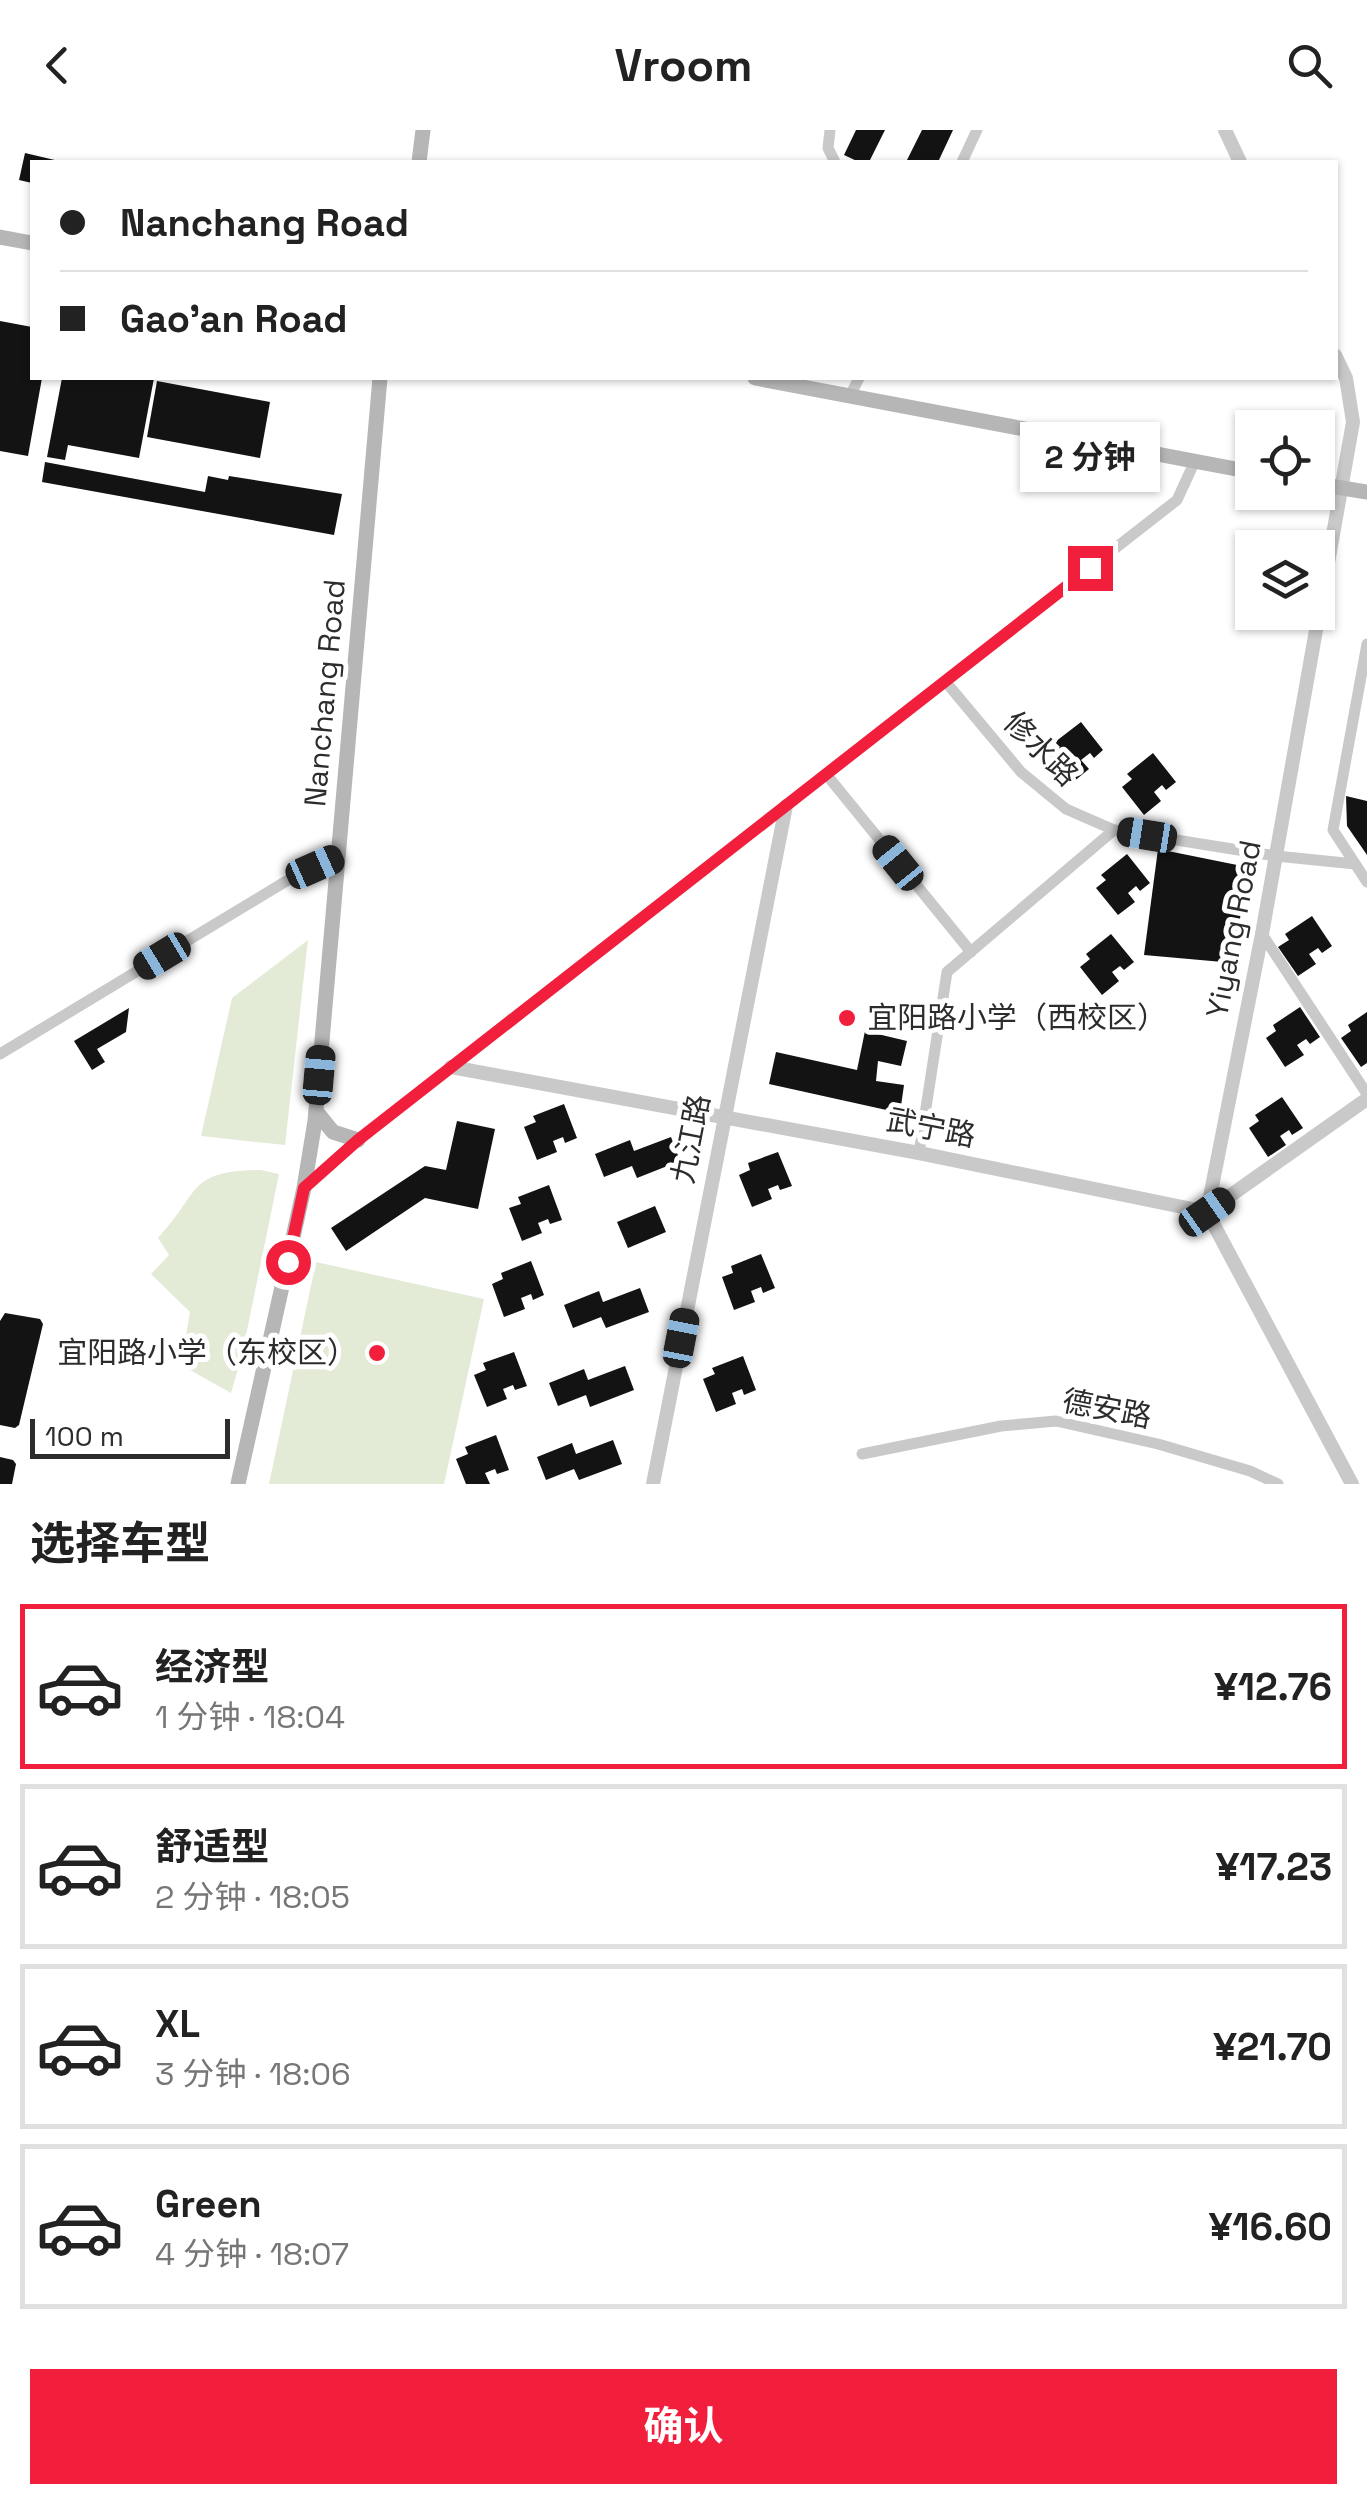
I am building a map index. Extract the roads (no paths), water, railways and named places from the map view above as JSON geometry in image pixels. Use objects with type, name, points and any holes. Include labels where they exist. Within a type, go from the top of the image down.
[{"type":"main road","points":[[419,160],[423,130]]},
{"type":"main road","points":[[0,237],[30,243]]},
{"type":"main road","name":"Nanchang Road","points":[[238,1484],[304,1188],[316,1111],[380,380]]},
{"type":"main road","points":[[766,380],[1235,469]]},
{"type":"main road","points":[[1335,487],[1367,492]]},
{"type":"main road","points":[[316,1111],[333,1132],[358,1140]]},
{"type":"street","points":[[830,130],[828,148],[834,160]]},
{"type":"street","points":[[963,160],[977,130]]},
{"type":"street","points":[[1225,130],[1239,160]]},
{"type":"street","name":"Yiyang Road","points":[[1207,1212],[1343,488],[1353,422],[1346,378],[1338,361]]},
{"type":"street","points":[[850,396],[858,380]]},
{"type":"street","points":[[304,1188],[358,1140],[1176,500],[1194,461]]},
{"type":"street","points":[[1367,644],[1363,689],[1333,830],[1367,882]]},
{"type":"street","name":"修水路","points":[[945,682],[1021,772],[1066,809],[1114,830],[1276,856],[1355,864]]},
{"type":"street","points":[[826,774],[971,952]]},
{"type":"street","name":"九江路","points":[[653,1484],[786,806]]},
{"type":"street","points":[[920,1153],[947,972],[1114,830]]},
{"type":"street","points":[[0,1054],[292,877],[338,857]]},
{"type":"street","points":[[1262,934],[1367,1097],[1207,1212],[1352,1484]]},
{"type":"street","name":"武宁路","points":[[451,1067],[920,1153],[1207,1212]]},
{"type":"street","name":"德安路","points":[[862,1454],[1001,1426],[1056,1421],[1250,1471],[1278,1484]]},
{"type":"place","name":"宜阳路小学（西校区）","points":[[847,1018]]},
{"type":"place","name":"宜阳路小学（东校区）","points":[[377,1353]]}]
